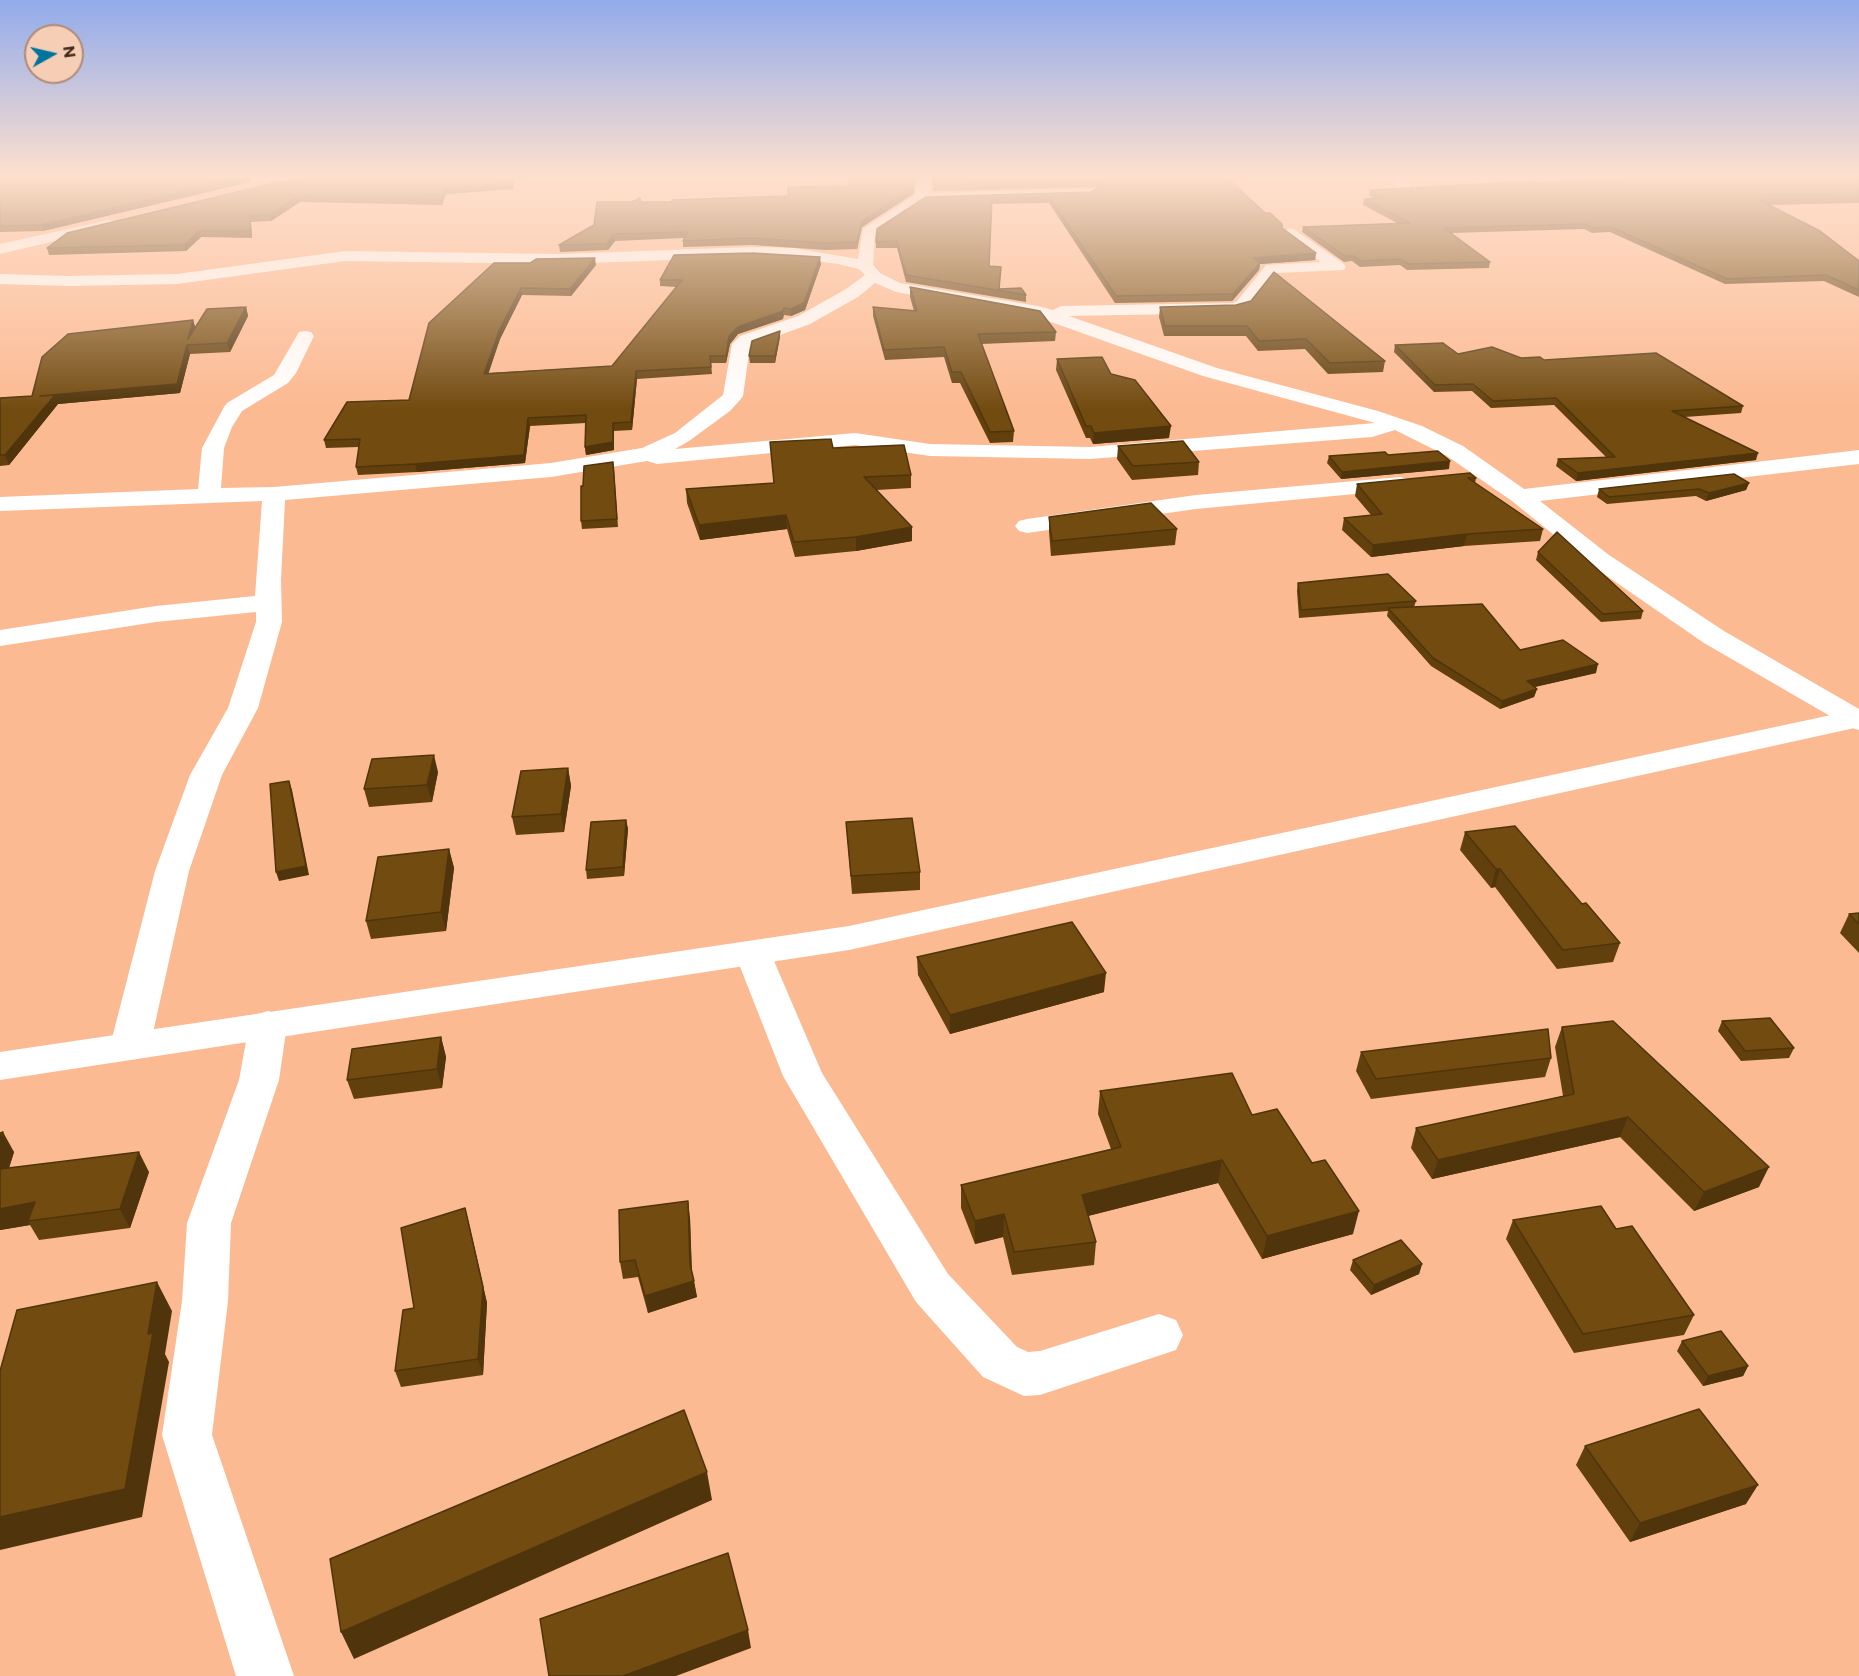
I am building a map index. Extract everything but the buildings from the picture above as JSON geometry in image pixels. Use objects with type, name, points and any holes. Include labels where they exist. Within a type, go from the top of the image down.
[{"type":"street","points":[[0,279],[68,281],[177,279],[320,259],[381,256],[561,259],[766,252]]},
{"type":"street","points":[[775,252],[822,256],[869,271],[896,288],[1038,311],[1235,308],[1243,305],[1272,268],[1338,267],[1317,252]]},
{"type":"street","points":[[0,504],[274,494],[551,470],[648,454],[682,437],[723,407],[733,396],[741,344],[746,340],[804,320],[844,298],[869,271],[869,252]]},
{"type":"street","points":[[1038,311],[1210,372],[1415,430],[1455,451],[1520,496],[1600,560],[1714,637],[1858,719]]},
{"type":"street","points":[[209,495],[213,448],[234,407],[281,379],[305,336]]},
{"type":"street","points":[[648,454],[657,456],[855,439],[930,450],[1090,453],[1372,431],[1394,423]]},
{"type":"street","points":[[1520,496],[1859,458]]},
{"type":"street","points":[[1457,478],[1488,474]]},
{"type":"street","points":[[1028,526],[1196,502],[1425,481]]},
{"type":"street","points":[[130,1046],[172,871],[206,775],[243,708],[269,622],[274,494]]},
{"type":"street","points":[[0,638],[156,614],[269,603]]},
{"type":"street","points":[[0,1066],[849,938],[1858,719]]},
{"type":"street","points":[[753,954],[803,1076],[932,1288],[1000,1362],[1024,1374],[1040,1373],[1159,1335]]},
{"type":"street","points":[[265,1676],[187,1435],[205,1301],[209,1223],[259,1080],[268,1025]]}]
